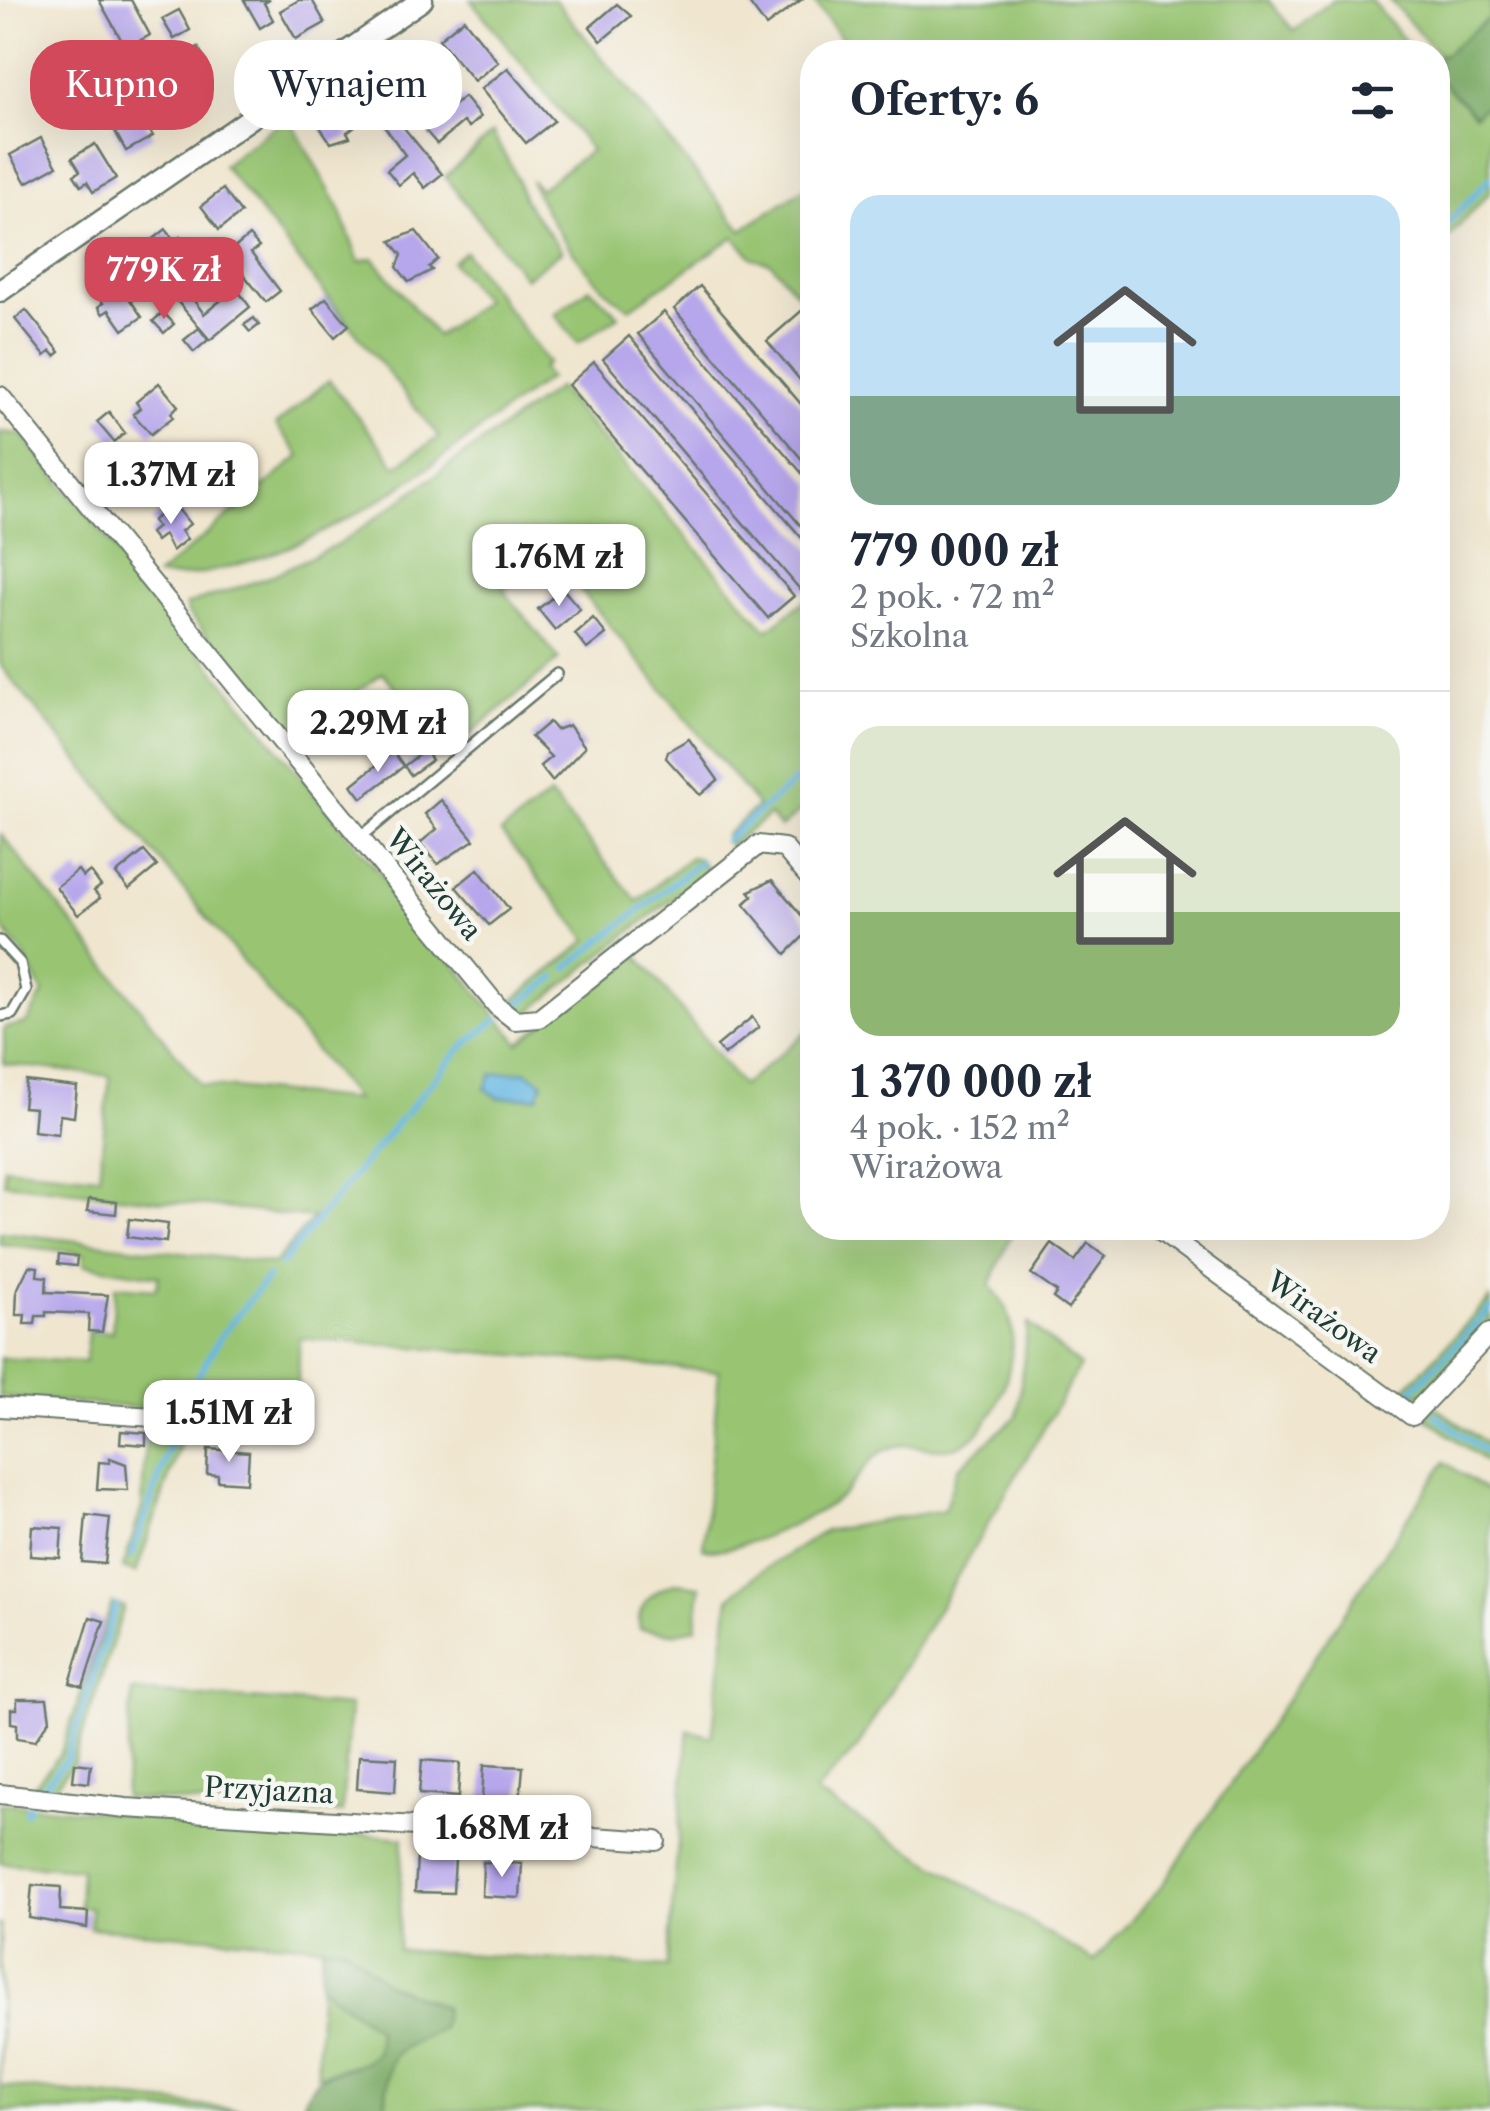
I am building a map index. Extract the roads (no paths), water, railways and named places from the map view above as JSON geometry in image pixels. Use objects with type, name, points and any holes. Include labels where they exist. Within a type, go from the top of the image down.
[{"type":"street","points":[[0,292],[422,0]]},
{"type":"street","name":"Wirażowa","points":[[0,396],[497,1006],[515,1020],[539,1018],[758,844],[784,848],[800,867]]},
{"type":"street","name":"Wirażowa","points":[[1172,1240],[1412,1416],[1490,1333]]},
{"type":"street","points":[[0,1407],[246,1423]]},
{"type":"street","name":"Przyjazna","points":[[0,1794],[126,1808],[656,1841]]},
{"type":"lane","points":[[361,836],[558,674]]},
{"type":"lane","points":[[0,941],[20,963],[26,990],[12,1014],[0,1016]]},
{"type":"water","points":[[525,1071],[543,1082],[538,1097],[499,1098],[485,1089],[492,1074]]},
{"type":"waterway","points":[[1450,221],[1490,178]]},
{"type":"waterway","points":[[726,840],[800,777]]},
{"type":"waterway","points":[[567,968],[700,862]]},
{"type":"waterway","points":[[515,1007],[556,977]]},
{"type":"waterway","points":[[406,1113],[458,1051],[497,1019]]},
{"type":"waterway","points":[[281,1264],[401,1118]]},
{"type":"waterway","points":[[181,1407],[220,1337],[268,1277]]},
{"type":"waterway","points":[[1408,1395],[1490,1309]]},
{"type":"waterway","points":[[1435,1415],[1490,1455]]},
{"type":"waterway","points":[[132,1556],[176,1427]]},
{"type":"waterway","points":[[41,1790],[67,1758],[116,1606]]},
{"type":"waterway","points":[[26,1812],[30,1806]]}]
